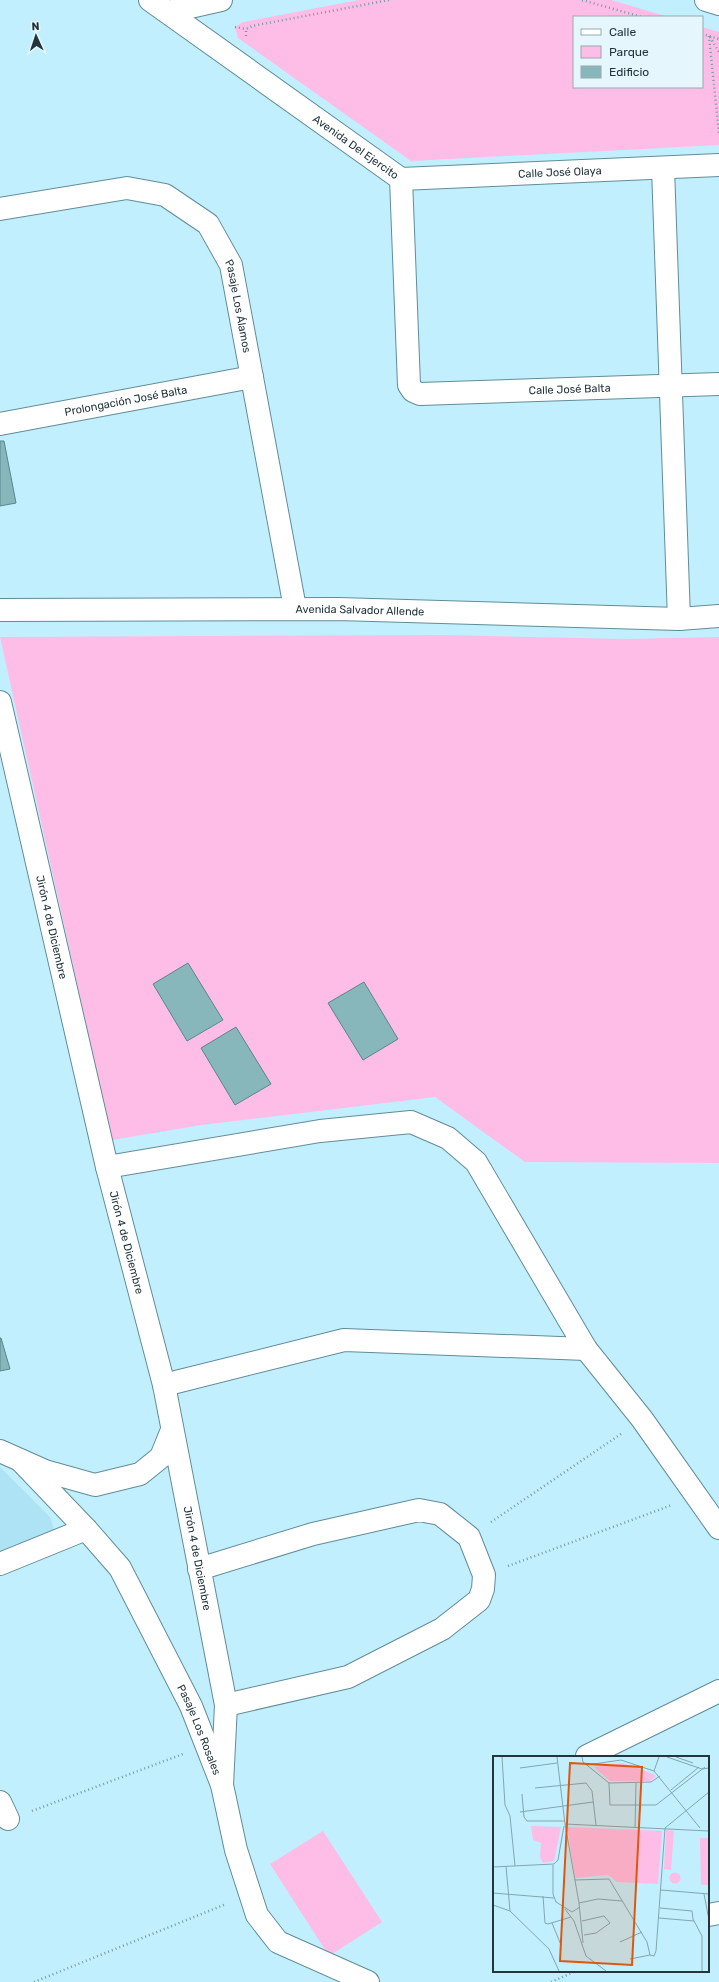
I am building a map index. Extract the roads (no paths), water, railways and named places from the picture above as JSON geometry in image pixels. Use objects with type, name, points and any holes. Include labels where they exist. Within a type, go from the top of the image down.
[{"type":"street","name":"Avenida Del Ejercito","points":[[150,0],[401,179],[409,385],[413,391],[420,394]]},
{"type":"street","points":[[168,12],[221,0]]},
{"type":"street","points":[[706,0],[719,4]]},
{"type":"street","name":"Calle José Olaya","points":[[401,179],[719,165]]},
{"type":"street","points":[[663,168],[679,619]]},
{"type":"street","name":"Pasaje Los Álamos","points":[[0,209],[127,188],[165,195],[208,224],[232,265],[294,608]]},
{"type":"street","name":"Prolongación José Balta","points":[[0,424],[252,377]]},
{"type":"street","name":"Calle José Balta","points":[[420,394],[719,384]]},
{"type":"street","name":"Avenida Salvador Allende","points":[[0,610],[294,608],[679,619],[719,616]]},
{"type":"street","name":"Jirón 4 de Diciembre","points":[[0,702],[107,1167],[164,1385],[226,1705],[222,1785]]},
{"type":"street","points":[[107,1167],[320,1131],[411,1122],[448,1138],[476,1162],[586,1349],[642,1419],[719,1528]]},
{"type":"street","points":[[164,1385],[344,1340],[586,1349]]},
{"type":"street","name":"Pasaje Los Rosales","points":[[0,1451],[45,1471],[95,1485],[140,1474],[161,1457],[172,1430]]},
{"type":"street","name":"Pasaje Los Rosales","points":[[21,1461],[86,1529],[120,1568],[191,1706],[222,1785],[236,1850],[257,1915],[278,1942],[368,1982]]},
{"type":"street","points":[[199,1569],[313,1534],[419,1510],[440,1514],[469,1537],[484,1575],[483,1588],[479,1600],[442,1629],[348,1677],[226,1705]]},
{"type":"street","points":[[0,1564],[86,1529]]},
{"type":"street","points":[[587,1756],[719,1691]]},
{"type":"street","points":[[709,1915],[719,1912]]}]
